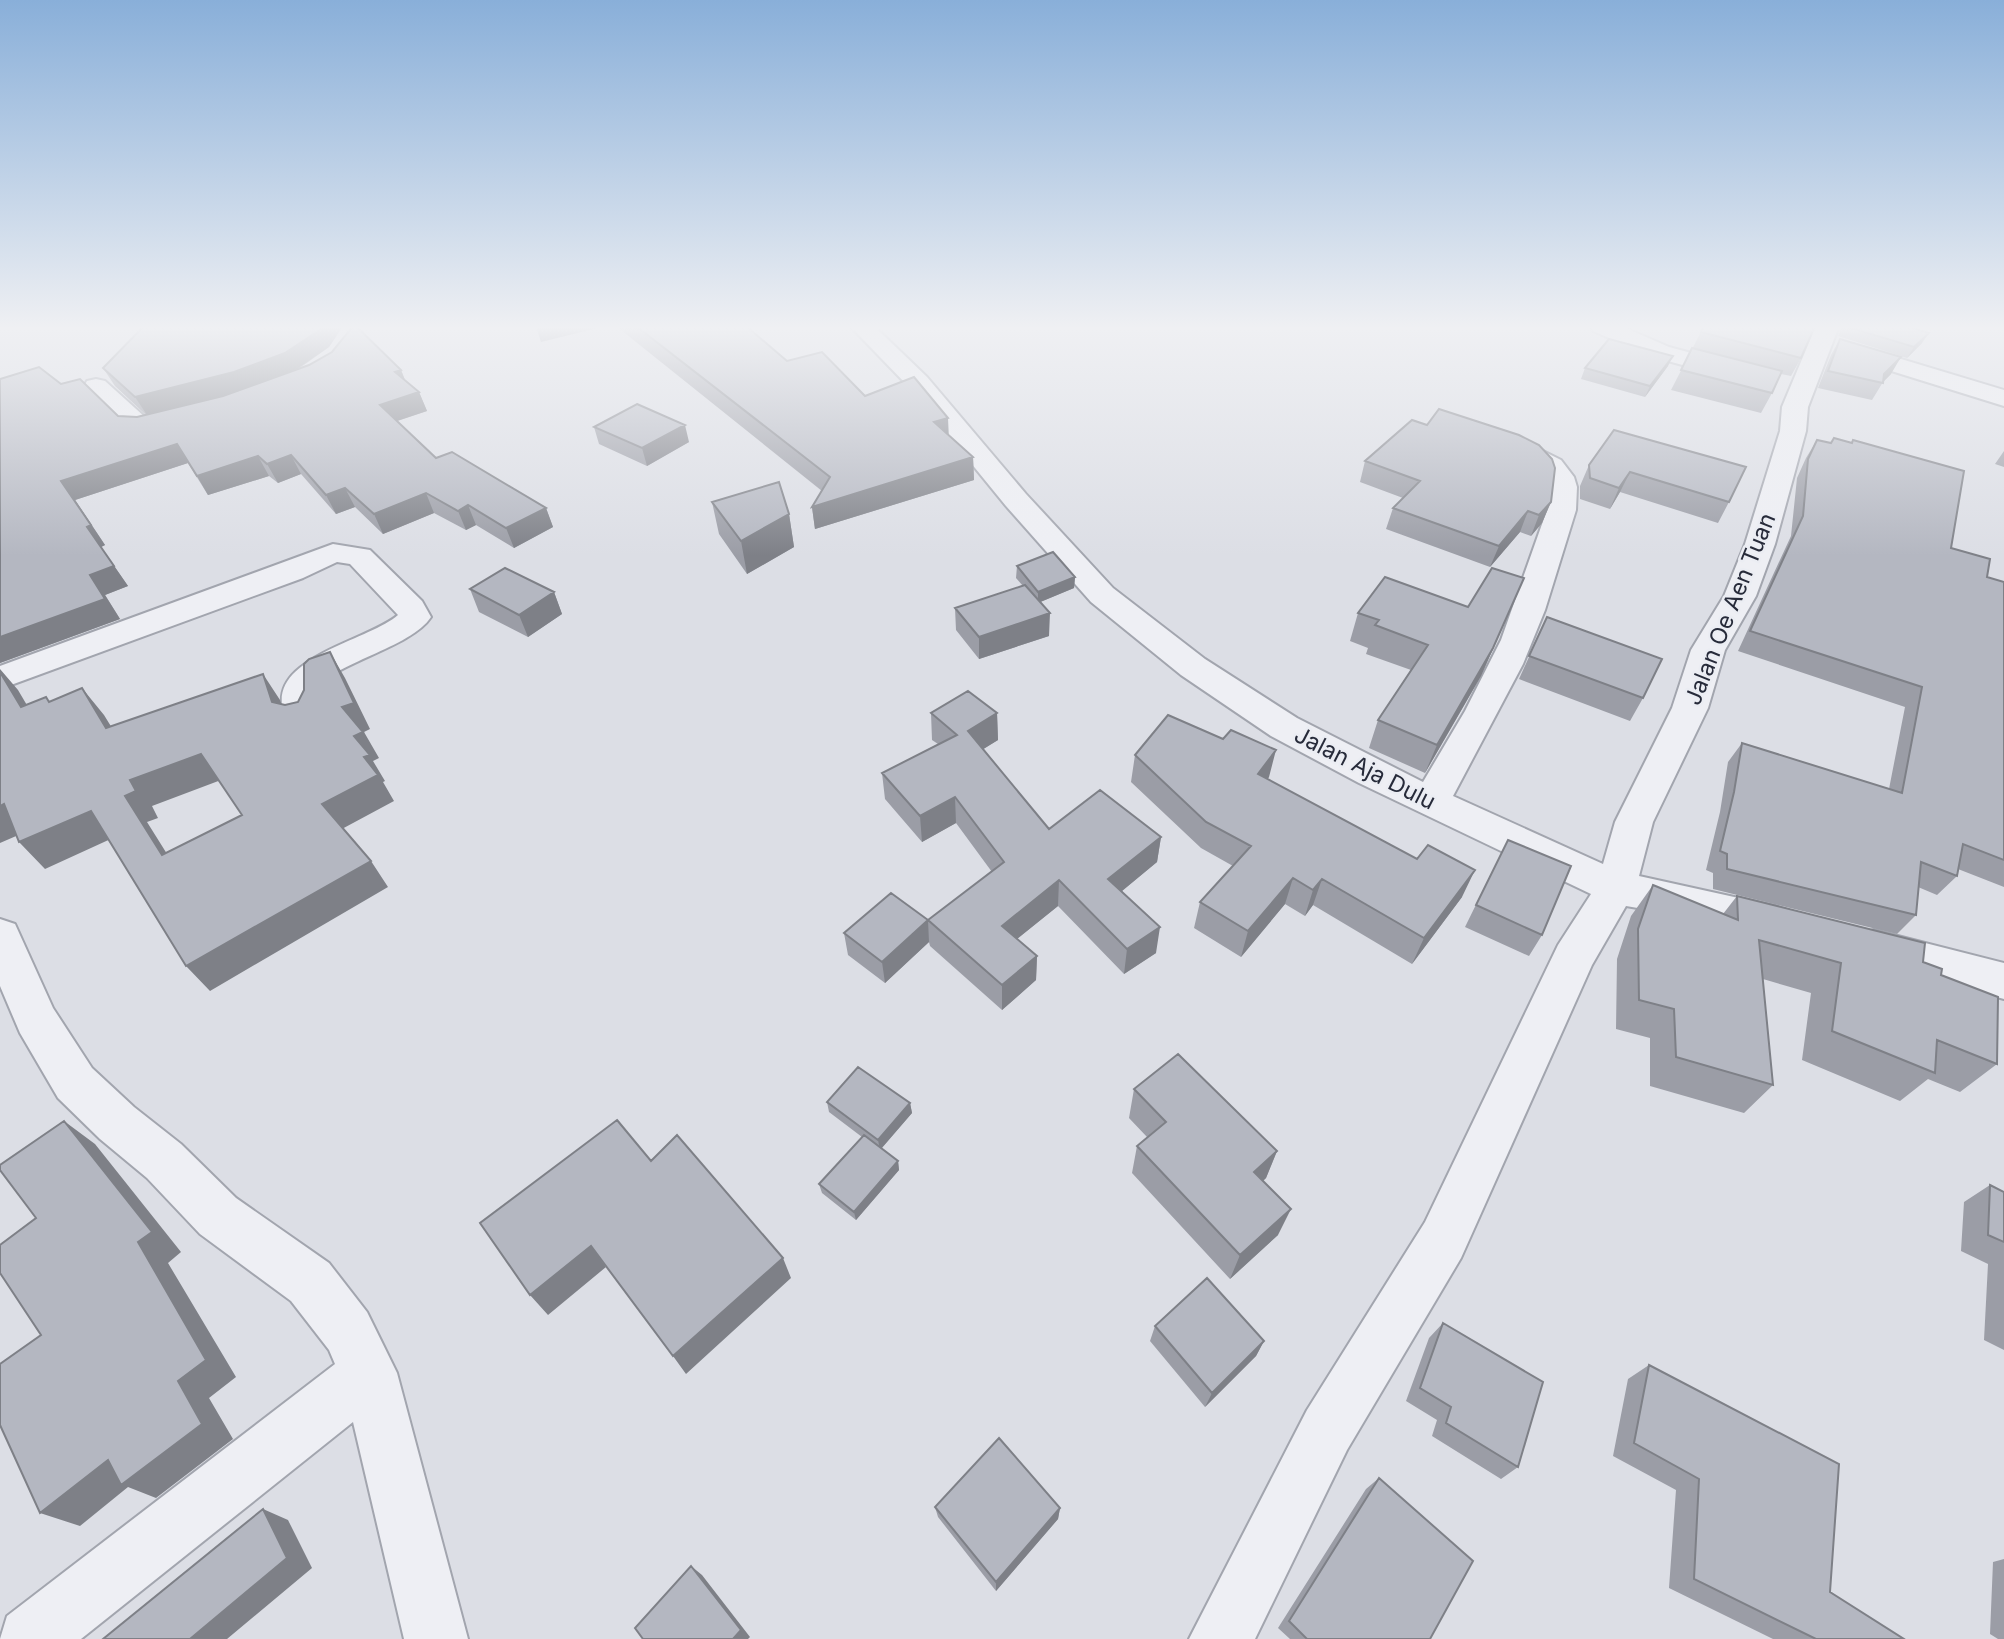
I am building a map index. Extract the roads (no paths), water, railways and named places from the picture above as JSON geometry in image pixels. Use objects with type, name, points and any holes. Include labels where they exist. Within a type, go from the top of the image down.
[{"type":"street","points":[[114,402],[141,427],[204,412]]},
{"type":"street","name":"Jalan Aja Dulu","points":[[935,402],[1016,500],[1102,595],[1193,667],[1284,727],[1430,802],[1616,888],[1679,899],[2004,981]]},
{"type":"street","name":"Jalan Oe Aen Tuan","points":[[1220,1639],[1327,1430],[1443,1240],[1573,958],[1616,888],[1634,822],[1690,708],[1708,650],[1740,596],[1759,544],[1793,431],[1795,407],[1792,402]]},
{"type":"street","points":[[1430,802],[1472,736],[1522,628],[1543,563],[1558,528],[1562,504],[1561,478],[1549,464],[1533,453],[1480,435]]},
{"type":"street","points":[[0,678],[292,571],[333,553],[359,556],[411,608],[415,617],[405,626],[304,681],[299,693],[302,717]]},
{"type":"street","points":[[0,936],[36,1019],[75,1083],[117,1123],[164,1161],[218,1216],[310,1282],[348,1331],[369,1373],[436,1639]]},
{"type":"street","points":[[30,1639],[369,1373]]}]
